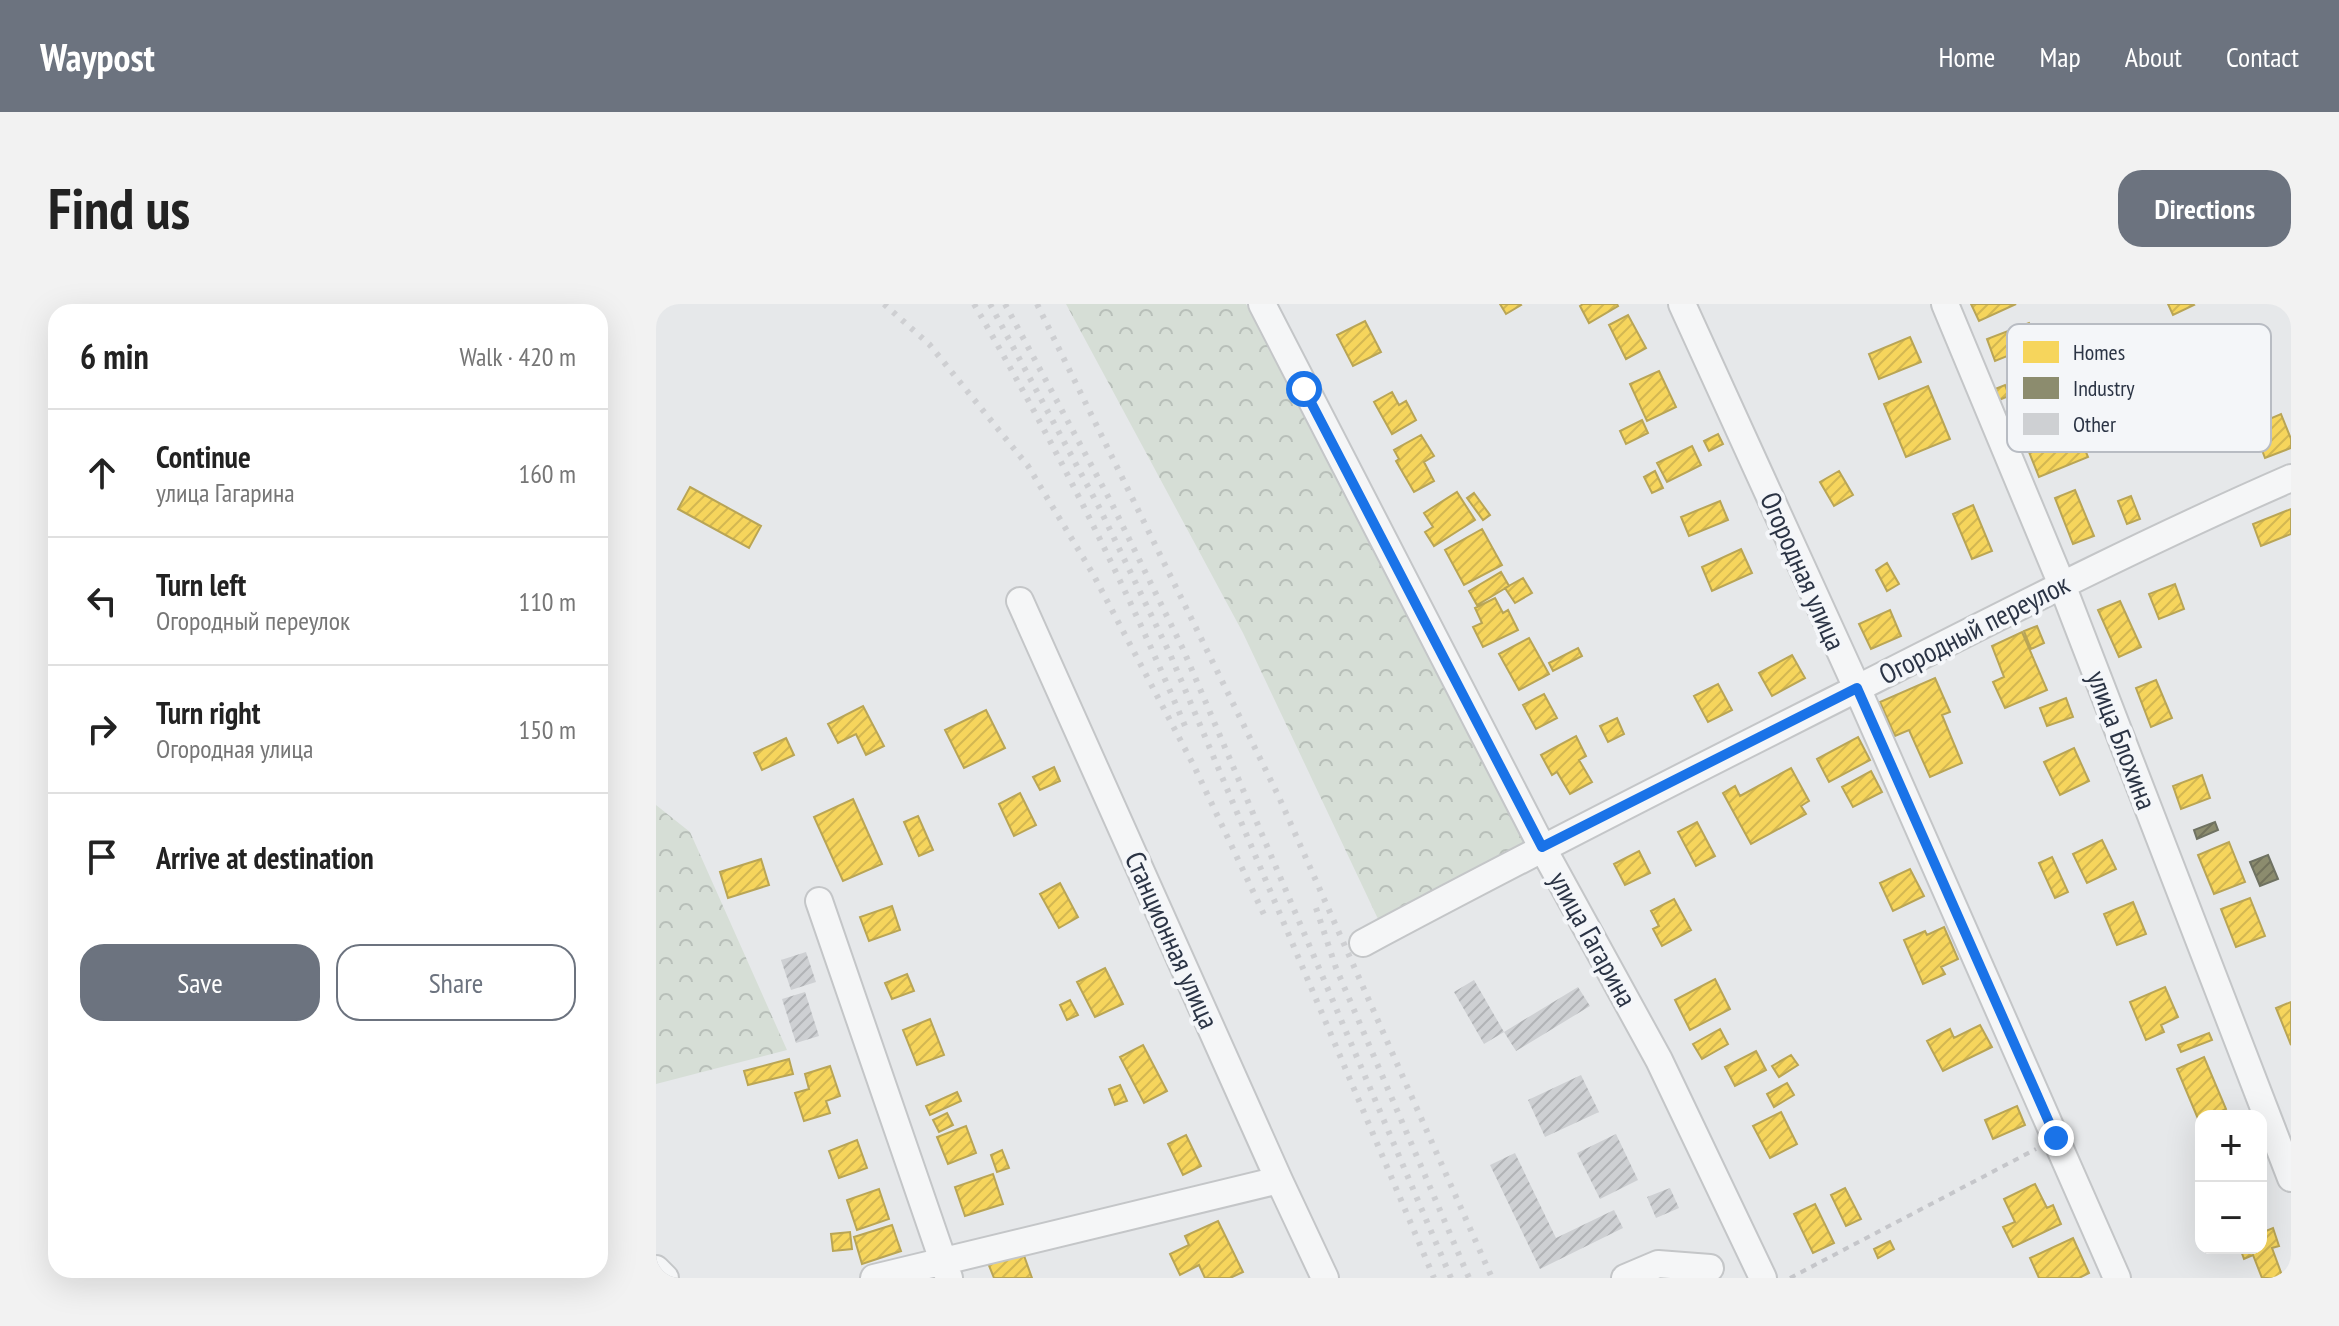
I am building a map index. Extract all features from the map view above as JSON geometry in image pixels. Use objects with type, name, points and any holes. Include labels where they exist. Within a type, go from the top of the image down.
[{"type":"street","name":"улица Гагарина","points":[[1262,304],[1542,847],[1659,1060],[1763,1278]]},
{"type":"street","name":"Огородная улица","points":[[1682,304],[1857,688],[2117,1278]]},
{"type":"street","name":"улица Блохина","points":[[1945,304],[2062,585],[2291,1178]]},
{"type":"street","name":"Огородный переулок","points":[[1363,943],[1542,847],[2062,585],[2186,524],[2291,478]]},
{"type":"street","name":"Станционная улица","points":[[1020,601],[1325,1278]]},
{"type":"street","points":[[819,901],[946,1269]]},
{"type":"street","points":[[874,1278],[946,1269],[1279,1180]]},
{"type":"street","points":[[1625,1278],[1658,1264],[1704,1273],[1744,1237]]},
{"type":"street","points":[[656,1269],[665,1278]]},
{"type":"path","points":[[1790,1278],[2056,1138]]},
{"type":"green space","points":[[1066,304],[1246,304],[1525,843],[1378,919],[1243,633]]},
{"type":"green space","points":[[656,805],[690,832],[787,1050],[656,1084]]},
{"type":"building: Homes","points":[[1500,304],[1520,304],[1521,305],[1506,314]]},
{"type":"building: Homes","points":[[1971,304],[2016,304],[1979,321]]},
{"type":"building: Homes","points":[[2168,304],[2193,304],[2194,305],[2173,315]]},
{"type":"building: Homes","points":[[1580,306],[1618,306],[1589,323]]},
{"type":"building: Homes","points":[[1628,315],[1646,348],[1626,359],[1609,325]]},
{"type":"building: Homes","points":[[1365,321],[1381,352],[1353,366],[1337,335]]},
{"type":"building: Homes","points":[[2007,331],[2007,356],[1995,361],[1987,339]]},
{"type":"building: Homes","points":[[1910,337],[1921,362],[1879,379],[1869,354]]},
{"type":"building: Homes","points":[[1659,371],[1676,407],[1647,421],[1630,384]]},
{"type":"building: Homes","points":[[2005,385],[2007,397],[1994,402],[1990,391]]},
{"type":"building: Homes","points":[[1928,386],[1950,439],[1906,457],[1884,404]]},
{"type":"building: Homes","points":[[1392,392],[1399,405],[1406,401],[1416,420],[1392,434],[1374,402]]},
{"type":"building: Homes","points":[[2281,414],[2291,439],[2291,448],[2265,458],[2263,452],[2271,452],[2271,418]]},
{"type":"building: Homes","points":[[1642,420],[1648,433],[1626,444],[1620,431]]},
{"type":"building: Homes","points":[[1718,434],[1723,444],[1709,451],[1704,441]]},
{"type":"building: Homes","points":[[1421,435],[1434,456],[1424,462],[1434,481],[1414,492],[1396,461],[1399,459],[1394,450]]},
{"type":"building: Homes","points":[[1692,446],[1701,465],[1667,482],[1657,463]]},
{"type":"building: Homes","points":[[2029,452],[2086,452],[2088,457],[2039,477]]},
{"type":"building: Homes","points":[[1655,471],[1663,488],[1652,493],[1644,477]]},
{"type":"building: Homes","points":[[1839,471],[1853,495],[1834,506],[1820,482]]},
{"type":"building: Homes","points":[[690,487],[761,526],[749,548],[678,509]]},
{"type":"building: Homes","points":[[2075,490],[2094,536],[2073,544],[2055,498]]},
{"type":"building: Homes","points":[[1457,492],[1475,520],[1434,546],[1425,532],[1433,527],[1424,513]]},
{"type":"building: Homes","points":[[1474,493],[1490,515],[1483,520],[1467,498]]},
{"type":"building: Homes","points":[[2131,496],[2140,519],[2127,524],[2118,501]]},
{"type":"building: Homes","points":[[1720,501],[1728,520],[1689,536],[1681,517]]},
{"type":"building: Homes","points":[[1973,505],[1992,551],[1972,559],[1953,514]]},
{"type":"building: Homes","points":[[2291,509],[2291,534],[2261,546],[2253,524]]},
{"type":"building: Homes","points":[[1482,529],[1502,565],[1464,585],[1445,550]]},
{"type":"building: Homes","points":[[1741,549],[1752,573],[1712,591],[1702,567]]},
{"type":"building: Homes","points":[[1887,563],[1899,584],[1887,591],[1876,570]]},
{"type":"building: Homes","points":[[1501,572],[1509,586],[1477,605],[1469,591]]},
{"type":"building: Homes","points":[[1523,578],[1532,593],[1515,603],[1505,588]]},
{"type":"building: Homes","points":[[2175,584],[2184,609],[2159,619],[2149,594]]},
{"type":"building: Homes","points":[[1495,598],[1503,613],[1508,610],[1518,630],[1483,647],[1473,627],[1482,623],[1475,608]]},
{"type":"building: Homes","points":[[2120,601],[2141,647],[2119,657],[2098,610]]},
{"type":"building: Homes","points":[[1890,610],[1901,636],[1871,649],[1859,624]]},
{"type":"building: Homes","points":[[2037,626],[2044,643],[2031,649],[2024,631]]},
{"type":"building: Homes","points":[[2022,632],[2047,690],[2005,708],[1993,682],[2004,677],[1992,646]]},
{"type":"building: Homes","points":[[1529,638],[1549,674],[1519,690],[1499,654]]},
{"type":"building: Homes","points":[[1578,648],[1582,656],[1553,671],[1549,663]]},
{"type":"building: Homes","points":[[1792,655],[1805,678],[1772,696],[1759,673]]},
{"type":"building: Homes","points":[[1935,678],[1950,712],[1942,715],[1962,763],[1930,777],[1909,730],[1895,736],[1880,702]]},
{"type":"building: Homes","points":[[2156,680],[2172,718],[2151,727],[2136,688]]},
{"type":"building: Homes","points":[[1718,684],[1732,710],[1708,722],[1694,696]]},
{"type":"building: Homes","points":[[1544,694],[1557,718],[1536,729],[1523,705]]},
{"type":"building: Homes","points":[[2066,698],[2073,717],[2047,726],[2040,708]]},
{"type":"building: Homes","points":[[863,706],[884,746],[866,755],[856,734],[838,743],[828,724]]},
{"type":"building: Homes","points":[[986,710],[1005,748],[964,768],[945,730]]},
{"type":"building: Homes","points":[[1617,718],[1624,734],[1608,742],[1600,726]]},
{"type":"building: Homes","points":[[1576,736],[1586,756],[1579,760],[1592,782],[1570,794],[1557,772],[1552,775],[1541,755]]},
{"type":"building: Homes","points":[[1858,737],[1870,760],[1829,782],[1817,759]]},
{"type":"building: Homes","points":[[786,738],[794,755],[762,770],[754,753]]},
{"type":"building: Homes","points":[[2074,748],[2089,781],[2060,795],[2044,762]]},
{"type":"building: Homes","points":[[1054,767],[1060,781],[1040,790],[1033,777]]},
{"type":"building: Homes","points":[[1791,768],[1809,801],[1801,806],[1806,814],[1751,844],[1723,793],[1735,786],[1740,796]]},
{"type":"building: Homes","points":[[1871,771],[1882,792],[1853,807],[1842,787]]},
{"type":"building: Homes","points":[[2202,775],[2210,798],[2181,809],[2173,786]]},
{"type":"building: Homes","points":[[1020,793],[1036,825],[1014,836],[999,804]]},
{"type":"building: Homes","points":[[853,799],[882,864],[843,881],[814,817]]},
{"type":"building: Homes","points":[[918,816],[933,850],[919,856],[904,822]]},
{"type":"building: Homes","points":[[1697,822],[1715,856],[1696,866],[1678,832]]},
{"type":"building: Homes","points":[[2102,840],[2116,869],[2087,883],[2073,854]]},
{"type":"building: Homes","points":[[2229,842],[2245,882],[2214,894],[2198,855]]},
{"type":"building: Homes","points":[[1639,851],[1650,873],[1625,885],[1614,864]]},
{"type":"building: Homes","points":[[2052,857],[2068,892],[2055,898],[2039,863]]},
{"type":"building: Homes","points":[[761,859],[769,885],[728,898],[720,872]]},
{"type":"building: Homes","points":[[1910,869],[1924,896],[1893,911],[1880,883]]},
{"type":"building: Homes","points":[[1060,883],[1078,917],[1059,928],[1040,894]]},
{"type":"building: Homes","points":[[2250,898],[2265,936],[2236,947],[2221,909]]},
{"type":"building: Homes","points":[[1674,899],[1691,930],[1662,946],[1653,929],[1659,926],[1651,911]]},
{"type":"building: Homes","points":[[2133,902],[2146,934],[2117,945],[2104,914]]},
{"type":"building: Homes","points":[[892,906],[900,930],[869,941],[860,917]]},
{"type":"building: Homes","points":[[1944,927],[1958,959],[1941,967],[1945,974],[1923,984],[1904,940]]},
{"type":"building: Homes","points":[[1105,968],[1123,1004],[1095,1017],[1077,982]]},
{"type":"building: Homes","points":[[907,974],[914,991],[892,999],[885,983]]},
{"type":"building: Homes","points":[[1715,979],[1730,1009],[1690,1030],[1675,1000]]},
{"type":"building: Homes","points":[[2165,987],[2178,1017],[2161,1025],[2164,1032],[2146,1040],[2130,1002]]},
{"type":"building: Homes","points":[[1070,1000],[1078,1015],[1067,1020],[1060,1005]]},
{"type":"building: Homes","points":[[2291,1002],[2291,1045],[2276,1008]]},
{"type":"building: Homes","points":[[930,1019],[944,1055],[917,1065],[903,1030]]},
{"type":"building: Homes","points":[[1980,1025],[1992,1047],[1943,1071],[1927,1041],[1950,1029],[1954,1038]]},
{"type":"building: Homes","points":[[1720,1029],[1728,1044],[1702,1059],[1693,1044]]},
{"type":"building: Homes","points":[[2209,1033],[2212,1040],[2181,1052],[2178,1045]]},
{"type":"building: Homes","points":[[1143,1045],[1167,1091],[1144,1103],[1120,1057]]},
{"type":"building: Homes","points":[[1756,1051],[1766,1070],[1735,1086],[1725,1067]]},
{"type":"building: Homes","points":[[1791,1055],[1798,1065],[1779,1077],[1772,1066]]},
{"type":"building: Homes","points":[[2204,1057],[2226,1109],[2195,1112],[2177,1069]]},
{"type":"building: Homes","points":[[789,1059],[793,1074],[748,1085],[744,1071]]},
{"type":"building: Homes","points":[[830,1066],[840,1096],[826,1101],[830,1113],[804,1121],[795,1093],[809,1089],[805,1074]]},
{"type":"building: Homes","points":[[1787,1083],[1794,1095],[1774,1107],[1767,1094]]},
{"type":"building: Homes","points":[[1120,1085],[1127,1101],[1115,1105],[1109,1089]]},
{"type":"building: Homes","points":[[957,1092],[961,1101],[930,1115],[926,1106]]},
{"type":"building: Homes","points":[[2017,1106],[2025,1125],[1993,1139],[1985,1120]]},
{"type":"building: Homes","points":[[1781,1112],[1797,1144],[1770,1158],[1753,1126]]},
{"type":"building: Homes","points":[[947,1113],[953,1125],[939,1132],[933,1120]]},
{"type":"building: Homes","points":[[966,1126],[976,1153],[948,1164],[937,1137]]},
{"type":"building: Homes","points":[[1186,1135],[1201,1166],[1183,1175],[1168,1144]]},
{"type":"building: Homes","points":[[857,1140],[867,1168],[839,1178],[829,1151]]},
{"type":"building: Homes","points":[[1002,1150],[1009,1168],[997,1172],[991,1155]]},
{"type":"building: Homes","points":[[993,1174],[1003,1204],[965,1216],[955,1187]]},
{"type":"building: Homes","points":[[2035,1184],[2047,1208],[2053,1205],[2061,1224],[2013,1247],[2003,1227],[2015,1222],[2004,1199]]},
{"type":"building: Homes","points":[[1845,1188],[1861,1219],[1846,1226],[1831,1195]]},
{"type":"building: Homes","points":[[879,1189],[889,1219],[857,1230],[847,1200]]},
{"type":"building: Homes","points":[[1815,1204],[1834,1243],[1813,1253],[1794,1214]]},
{"type":"building: Homes","points":[[1218,1221],[1243,1272],[1230,1278],[1205,1278],[1199,1265],[1180,1275],[1170,1254],[1189,1245],[1185,1236]]},
{"type":"building: Homes","points":[[892,1225],[901,1251],[862,1264],[854,1237]]},
{"type":"building: Homes","points":[[2273,1228],[2279,1246],[2272,1248],[2283,1278],[2262,1278],[2253,1255],[2244,1259],[2242,1254],[2267,1254],[2267,1230]]},
{"type":"building: Homes","points":[[850,1232],[852,1249],[833,1251],[831,1234]]},
{"type":"building: Homes","points":[[2073,1238],[2089,1273],[2079,1278],[2039,1278],[2030,1258]]},
{"type":"building: Homes","points":[[1890,1241],[1894,1249],[1878,1258],[1874,1249]]},
{"type":"building: Homes","points":[[1022,1250],[1032,1278],[994,1278],[988,1263]]},
{"type":"building: Industry","points":[[2215,822],[2218,830],[2197,839],[2194,830]]},
{"type":"building: Industry","points":[[2268,855],[2278,879],[2260,886],[2250,862]]},
{"type":"building: Other","points":[[806,952],[816,982],[791,990],[781,960]]},
{"type":"building: Other","points":[[1474,980],[1504,1032],[1484,1044],[1454,992]]},
{"type":"building: Other","points":[[1578,987],[1590,1006],[1516,1051],[1504,1032]]},
{"type":"building: Other","points":[[805,992],[819,1036],[796,1043],[782,999]]},
{"type":"building: Other","points":[[1581,1075],[1599,1112],[1545,1137],[1528,1100]]},
{"type":"building: Other","points":[[1616,1134],[1638,1180],[1600,1199],[1577,1153]]},
{"type":"building: Other","points":[[1515,1153],[1556,1238],[1614,1210],[1623,1228],[1540,1269],[1490,1165]]},
{"type":"building: Other","points":[[1670,1188],[1679,1208],[1656,1218],[1647,1197]]},
{"type":"railway","points":[[884,304],[929,344],[1028,466],[1093,574],[1194,766],[1267,921]]},
{"type":"railway","points":[[974,304],[1086,512],[1185,726]]},
{"type":"railway","points":[[990,304],[1099,507],[1170,654],[1434,1278]]},
{"type":"railway","points":[[1005,304],[1111,502],[1183,649],[1451,1278]]},
{"type":"railway","points":[[1037,304],[1278,795],[1492,1278]]},
{"type":"railway","points":[[1316,908],[1336,968],[1469,1278]]},
{"type":"route","points":[[1304,389],[1542,847],[1857,688],[2056,1138]]}]
